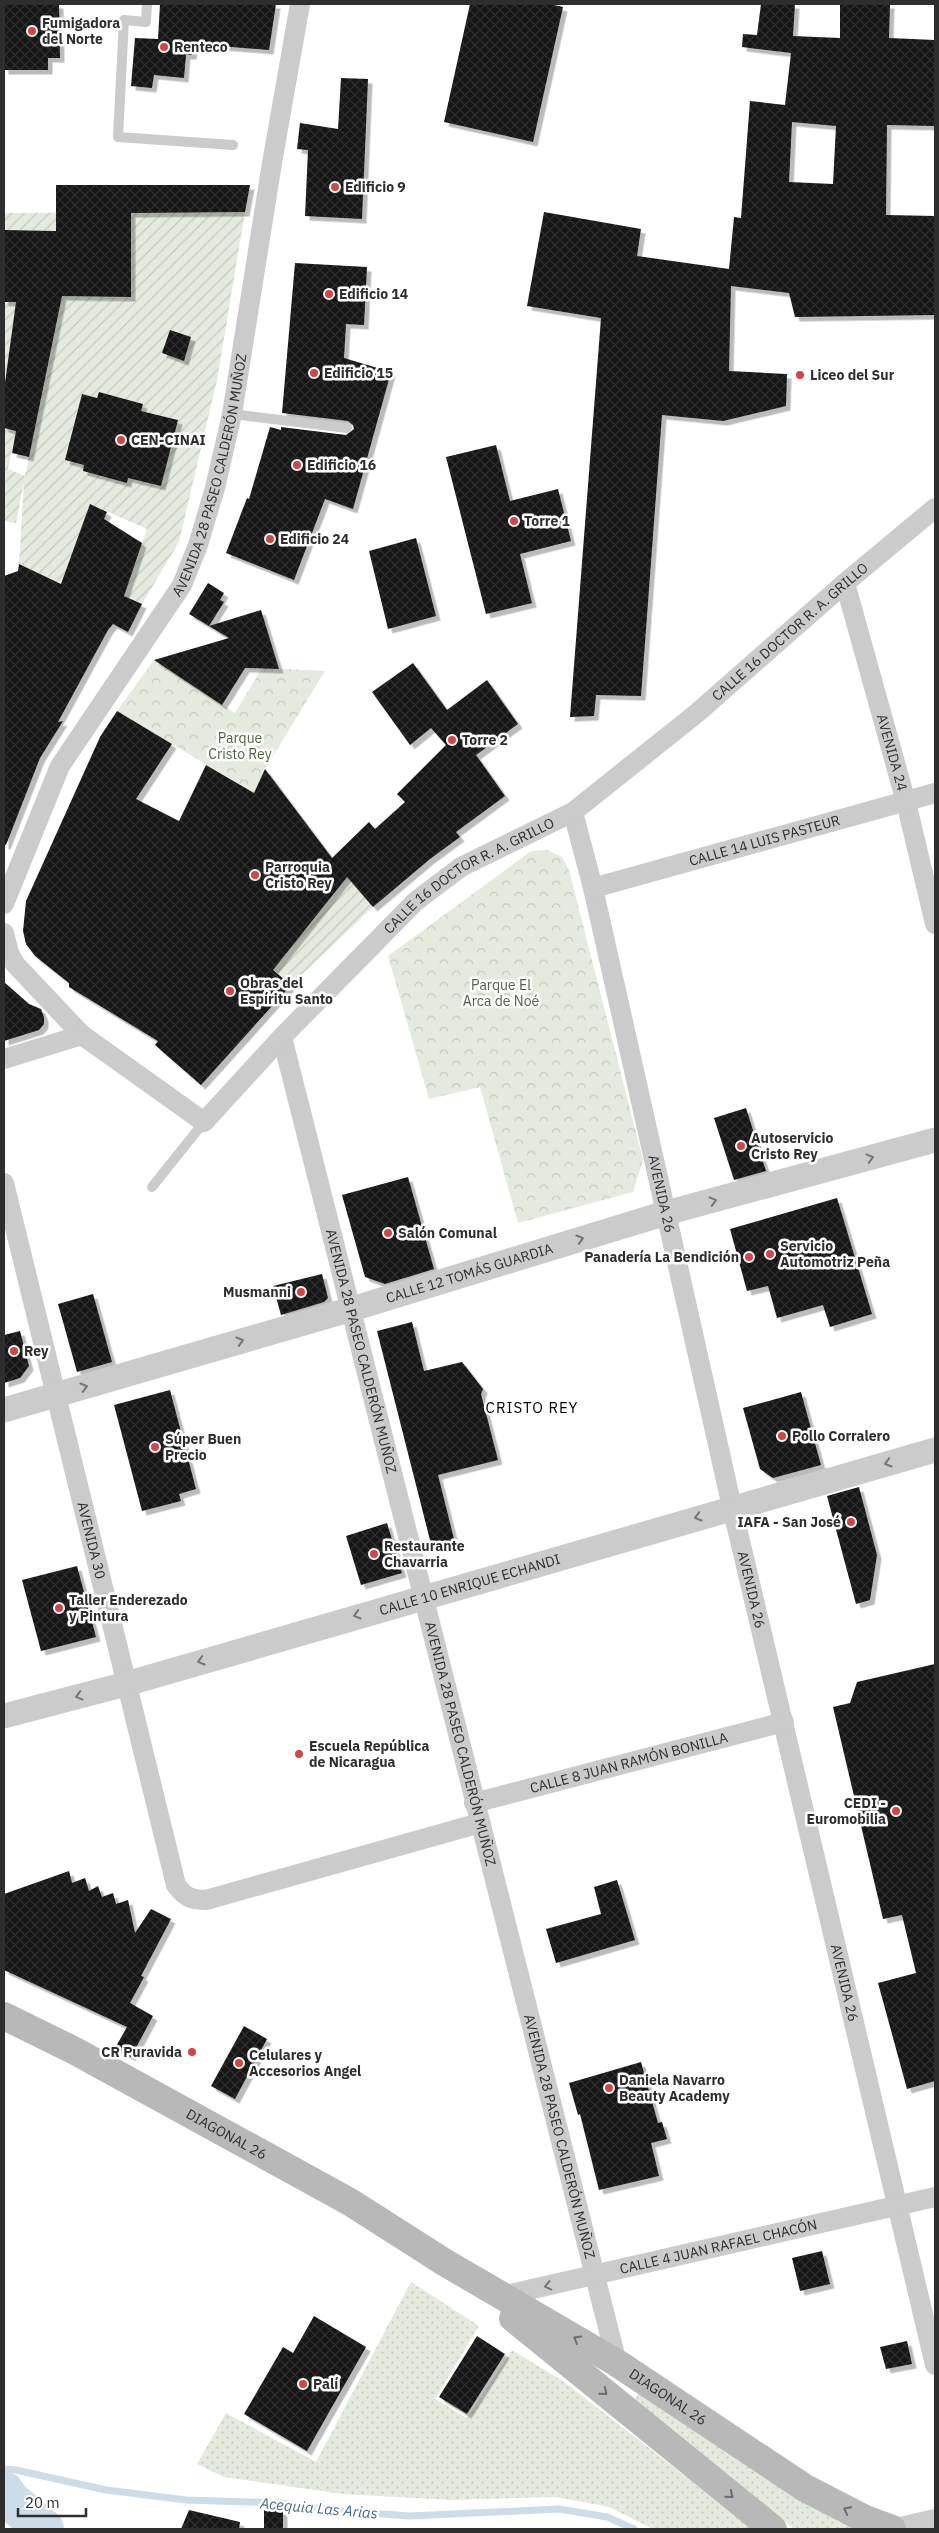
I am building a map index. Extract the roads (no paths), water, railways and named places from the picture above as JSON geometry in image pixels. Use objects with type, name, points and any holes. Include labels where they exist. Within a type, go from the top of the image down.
[{"type":"main road","name":"DIAGONAL 26","points":[[4,2016],[75,2050],[350,2202],[444,2262],[617,2363],[805,2488],[865,2519],[892,2529]]},
{"type":"main road","name":"DIAGONAL 26","points":[[444,2262],[773,2529]]},
{"type":"street","name":"AVENIDA 28 PASEO CALDERÓN MUÑOZ","points":[[4,904],[60,766],[182,585],[198,545],[215,488],[232,414],[272,163],[300,4]]},
{"type":"street","name":"CALLE 16 DOCTOR R. A. GRILLO","points":[[204,1122],[282,1037],[416,900],[461,867],[573,812],[697,713],[845,583],[935,508]]},
{"type":"street","name":"AVENIDA 24","points":[[845,583],[906,802],[935,924]]},
{"type":"street","name":"CALLE 14 LUIS PASTEUR","points":[[593,888],[935,793]]},
{"type":"street","name":"AVENIDA 26","points":[[573,812],[593,888],[732,1507],[935,2365]]},
{"type":"street","points":[[4,933],[9,953],[15,964],[82,1035],[204,1122]]},
{"type":"street","points":[[4,1059],[82,1035]]},
{"type":"street","name":"AVENIDA 28 PASEO CALDERÓN MUÑOZ","points":[[282,1037],[617,2363]]},
{"type":"street","name":"CALLE 12 TOMÁS GUARDIA","points":[[4,1410],[352,1309],[666,1214],[935,1140]]},
{"type":"street","name":"AVENIDA 30","points":[[4,1183],[176,1885],[183,1895],[193,1900],[206,1900],[480,1823]]},
{"type":"street","name":"CALLE 10 ENRIQUE ECHANDI","points":[[4,1716],[126,1684],[424,1596],[935,1450]]},
{"type":"street","name":"CALLE 8 JUAN RAMÓN BONILLA","points":[[474,1803],[784,1722]]},
{"type":"street","name":"CALLE 4 JUAN RAFAEL CHACÓN","points":[[502,2296],[935,2197]]},
{"type":"street","points":[[892,2529],[935,2519]]},
{"type":"lane","points":[[147,4],[146,22],[124,20],[118,137],[234,144]]},
{"type":"lane","points":[[232,414],[347,428]]},
{"type":"lane","points":[[152,1187],[204,1122]]},
{"type":"waterway","name":"Acequia Las Arias","points":[[4,2469],[106,2490],[186,2500],[282,2503],[341,2511],[410,2516],[559,2509],[607,2517],[634,2529]]},
{"type":"waterway","points":[[4,2491],[10,2500],[44,2529]]},
{"type":"place","name":"Fumigadora del Norte","points":[[32,31]]},
{"type":"place","name":"Renteco","points":[[164,47]]},
{"type":"place","name":"Edificio 9","points":[[335,187]]},
{"type":"place","name":"Edificio 14","points":[[329,294]]},
{"type":"place","name":"Edificio 15","points":[[314,373]]},
{"type":"place","name":"Liceo del Sur","points":[[800,375]]},
{"type":"place","name":"CEN-CINAI","points":[[121,440]]},
{"type":"place","name":"Edificio 16","points":[[297,465]]},
{"type":"place","name":"Torre 1","points":[[514,521]]},
{"type":"place","name":"Edificio 24","points":[[270,539]]},
{"type":"place","name":"Torre 2","points":[[452,740]]},
{"type":"place","name":"Parroquia Cristo Rey","points":[[255,875]]},
{"type":"place","name":"Obras del Espíritu Santo","points":[[230,991]]},
{"type":"place","name":"Autoservicio Cristo Rey","points":[[741,1146]]},
{"type":"place","name":"Salón Comunal","points":[[388,1233]]},
{"type":"place","name":"Servicio Automotriz Peña","points":[[770,1254]]},
{"type":"place","name":"Panadería La Bendición","points":[[749,1257]]},
{"type":"place","name":"Musmanni","points":[[301,1292]]},
{"type":"place","name":"Rey","points":[[14,1351]]},
{"type":"place","name":"Pollo Corralero","points":[[782,1436]]},
{"type":"place","name":"Súper Buen Precio","points":[[155,1447]]},
{"type":"place","name":"IAFA - San José","points":[[851,1522]]},
{"type":"place","name":"Restaurante Chavarria","points":[[374,1554]]},
{"type":"place","name":"Taller Enderezado y Pintura","points":[[59,1608]]},
{"type":"place","name":"Escuela República de Nicaragua","points":[[299,1754]]},
{"type":"place","name":"CEDI - Euromobilia","points":[[896,1811]]},
{"type":"place","name":"CR Puravida","points":[[192,2052]]},
{"type":"place","name":"Celulares y Accesorios Angel","points":[[239,2063]]},
{"type":"place","name":"Daniela Navarro Beauty Academy","points":[[609,2088]]},
{"type":"place","name":"Palí","points":[[303,2384]]},
{"type":"district","name":"CRISTO REY","points":[[532,1407]]},
{"type":"park label","name":"Parque Cristo Rey","points":[[240,746]]},
{"type":"park label","name":"Parque El Arca de Noé","points":[[501,994]]}]
